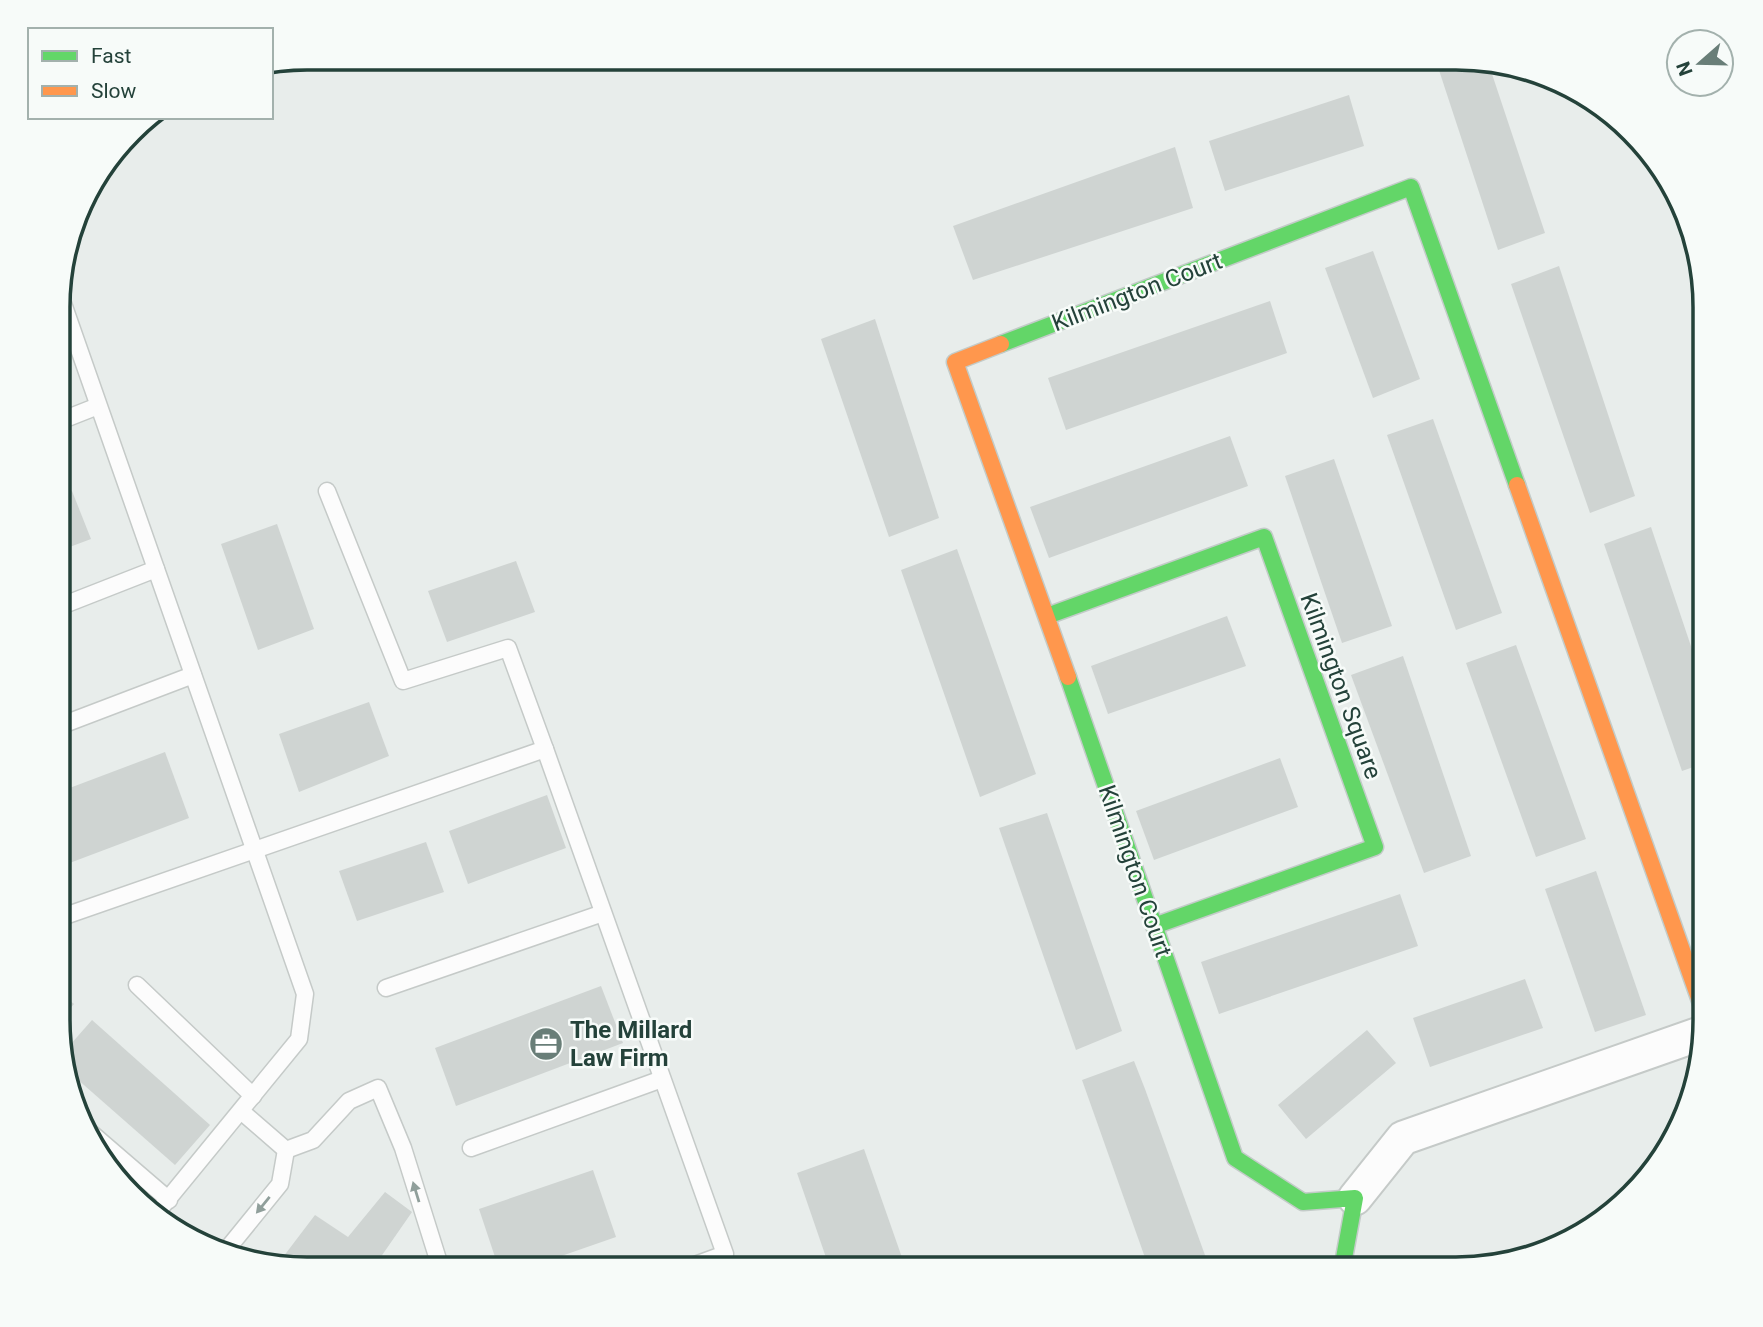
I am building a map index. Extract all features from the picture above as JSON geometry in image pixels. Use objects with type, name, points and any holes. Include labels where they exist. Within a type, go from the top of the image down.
[{"type":"street","name":"Kilmington Court","points":[[1355,1198],[1304,1202],[1235,1158],[1047,616],[955,362],[1411,187],[1692,979]]},
{"type":"street","name":"Kilmington Square","points":[[1047,616],[1264,537],[1375,847],[1154,926]]},
{"type":"street","points":[[1344,1257],[1355,1198],[1402,1138],[1692,1037]]},
{"type":"lane","points":[[70,324],[305,994],[299,1039],[162,1207]]},
{"type":"lane","points":[[70,417],[98,405]]},
{"type":"lane","points":[[327,491],[403,681],[508,648],[725,1254],[719,1256]]},
{"type":"lane","points":[[70,603],[156,569]]},
{"type":"lane","points":[[71,722],[193,675]]},
{"type":"lane","points":[[71,914],[545,749]]},
{"type":"lane","points":[[386,988],[603,913]]},
{"type":"lane","points":[[137,985],[253,1096]]},
{"type":"lane","points":[[471,1148],[662,1079]]},
{"type":"lane","points":[[286,1150],[313,1140],[349,1101],[378,1088],[403,1148],[437,1256]]},
{"type":"lane","points":[[241,1111],[286,1150]]},
{"type":"lane","points":[[108,1147],[169,1200]]},
{"type":"lane","points":[[231,1244],[280,1184],[286,1150]]},
{"type":"building","points":[[1439,71],[1492,74],[1545,233],[1498,250]]},
{"type":"building","points":[[1349,95],[1364,146],[1225,191],[1209,141]]},
{"type":"building","points":[[1175,147],[1193,208],[973,280],[953,226]]},
{"type":"building","points":[[1373,251],[1420,379],[1373,398],[1325,268]]},
{"type":"building","points":[[1559,266],[1635,496],[1590,513],[1511,284]]},
{"type":"building","points":[[1270,301],[1287,353],[1066,430],[1048,378]]},
{"type":"building","points":[[875,319],[939,518],[889,537],[821,339]]},
{"type":"building","points":[[1433,419],[1502,613],[1456,630],[1387,435]]},
{"type":"building","points":[[1230,436],[1248,486],[1049,558],[1030,507]]},
{"type":"building","points":[[1334,459],[1392,626],[1342,643],[1285,476]]},
{"type":"building","points":[[70,492],[91,539],[70,547]]},
{"type":"building","points":[[277,524],[314,629],[258,650],[221,544]]},
{"type":"building","points":[[1651,527],[1693,651],[1692,767],[1682,771],[1604,544]]},
{"type":"building","points":[[957,549],[1036,774],[980,797],[901,570]]},
{"type":"building","points":[[516,561],[535,612],[447,642],[428,591]]},
{"type":"building","points":[[1227,616],[1246,666],[1108,714],[1091,666]]},
{"type":"building","points":[[1516,645],[1586,839],[1536,857],[1466,663]]},
{"type":"building","points":[[1403,656],[1471,856],[1424,873],[1351,675]]},
{"type":"building","points":[[369,702],[389,756],[299,792],[279,734]]},
{"type":"building","points":[[165,752],[189,818],[71,863],[71,788]]},
{"type":"building","points":[[1280,758],[1298,807],[1154,860],[1136,811]]},
{"type":"building","points":[[547,795],[566,848],[468,884],[449,831]]},
{"type":"building","points":[[1047,813],[1122,1031],[1076,1050],[999,828]]},
{"type":"building","points":[[426,842],[444,892],[357,921],[339,871]]},
{"type":"building","points":[[1596,871],[1646,1015],[1595,1032],[1545,889]]},
{"type":"building","points":[[1400,894],[1418,946],[1219,1014],[1201,962]]},
{"type":"building","points":[[1525,979],[1543,1028],[1430,1067],[1413,1018]]},
{"type":"building","points":[[601,986],[623,1043],[456,1106],[435,1048]]},
{"type":"building","points":[[92,1020],[210,1125],[175,1165],[78,1080],[72,1043]]},
{"type":"building","points":[[1367,1030],[1396,1063],[1306,1139],[1278,1105]]},
{"type":"building","points":[[1134,1061],[1206,1257],[1145,1257],[1082,1080]]},
{"type":"building","points":[[864,1149],[902,1257],[826,1256],[797,1173]]},
{"type":"building","points":[[593,1170],[616,1237],[561,1256],[495,1256],[479,1209]]},
{"type":"building","points":[[385,1192],[412,1212],[381,1256],[285,1255],[315,1215],[348,1237]]},
{"type":"traffic: fast","points":[[1001,344],[1411,187],[1517,485]]},
{"type":"traffic: fast","points":[[1047,616],[1264,537],[1375,847],[1154,926]]},
{"type":"traffic: fast","points":[[1068,677],[1235,1158],[1303,1202],[1355,1198],[1344,1257]]},
{"type":"traffic: slow","points":[[1001,344],[955,362],[1068,677]]},
{"type":"traffic: slow","points":[[1517,485],[1692,979]]},
{"type":"place","name":"The Millard Law Firm","points":[[546,1044]]}]
